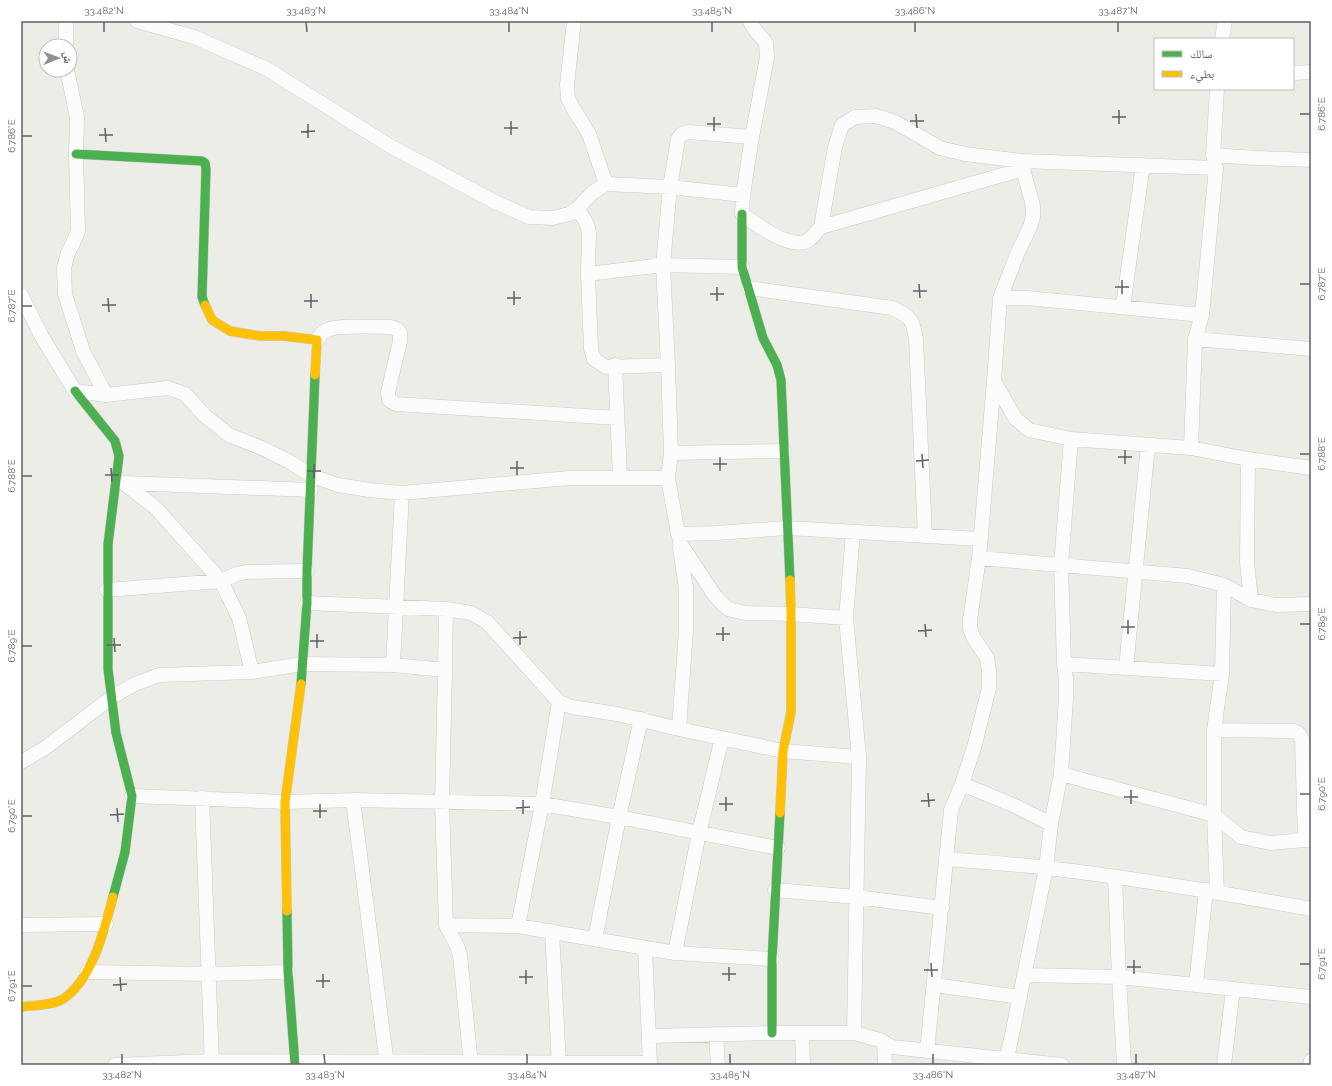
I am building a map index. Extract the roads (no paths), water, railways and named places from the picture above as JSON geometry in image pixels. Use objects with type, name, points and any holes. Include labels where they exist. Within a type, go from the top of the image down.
[{"type":"street","points":[[66,21],[66,38]]},
{"type":"street","points":[[137,21],[194,37],[267,69],[390,146],[494,202],[529,217],[553,218],[569,214],[577,209],[592,193],[606,184],[670,187],[743,195]]},
{"type":"street","points":[[574,21],[567,85],[568,98],[589,134],[606,184]]},
{"type":"street","points":[[750,21],[755,30],[766,43],[767,57],[743,195],[742,267],[763,338],[777,365],[781,380],[791,614],[791,712],[783,751],[772,959],[772,1032]]},
{"type":"street","points":[[1222,38],[1225,21]]},
{"type":"street","points":[[1294,73],[1311,72]]},
{"type":"street","points":[[69,78],[78,117],[76,154],[78,232],[68,253],[64,268],[65,294],[83,351],[106,395]]},
{"type":"street","points":[[1191,448],[1195,339],[1202,315],[1215,162],[1217,90]]},
{"type":"street","points":[[821,227],[835,147],[842,125],[855,117],[876,116],[896,122],[940,148],[1022,165],[1143,166],[1256,158],[1311,160]]},
{"type":"street","points":[[679,729],[686,630],[686,588],[668,478],[671,453],[663,265],[670,187],[678,139],[682,134],[688,132],[752,137]]},
{"type":"street","points":[[76,154],[202,161],[205,163],[202,297],[212,320],[230,331],[260,336],[284,336],[317,340]]},
{"type":"street","points":[[742,214],[760,227],[780,238],[798,243],[809,240],[821,227],[1022,165]]},
{"type":"street","points":[[927,1051],[951,810],[962,784],[989,688],[987,658],[974,638],[970,628],[970,620],[979,558],[1000,298],[1033,217],[1033,206],[1022,165]]},
{"type":"street","points":[[1123,306],[1143,166]]},
{"type":"street","points":[[577,209],[588,226],[589,233],[588,274],[591,350],[594,359],[606,367],[615,365],[668,365]]},
{"type":"street","points":[[588,274],[663,265],[742,267]]},
{"type":"street","points":[[748,288],[892,308],[904,314],[913,324],[916,339],[925,536]]},
{"type":"street","points":[[21,295],[42,337],[75,391],[115,441],[119,456],[120,483],[108,544],[108,669],[116,733],[132,796],[125,852],[100,943],[87,972],[77,986],[63,999],[54,1003],[21,1007]]},
{"type":"street","points":[[1000,298],[1026,298],[1123,306],[1202,315]]},
{"type":"street","points":[[295,1063],[288,972],[284,802],[302,680],[307,603],[307,571],[317,340],[326,330],[336,327],[392,328],[398,330],[400,333],[400,341],[388,392],[389,400],[396,404],[617,418]]},
{"type":"street","points":[[1195,339],[1311,349]]},
{"type":"street","points":[[615,365],[620,477]]},
{"type":"street","points":[[994,380],[1015,418],[1029,430],[1071,439],[1191,448],[1248,459],[1311,468]]},
{"type":"street","points":[[75,391],[106,395],[168,388],[185,394],[205,416],[230,435],[290,462],[311,483]]},
{"type":"street","points":[[1007,1059],[1046,868],[1051,824],[1061,774],[1066,698],[1061,565],[1071,439]]},
{"type":"street","points":[[1126,668],[1148,445]]},
{"type":"street","points":[[671,453],[784,451]]},
{"type":"street","points":[[1248,459],[1247,562],[1251,600]]},
{"type":"street","points":[[120,483],[311,483],[402,493],[569,478],[668,478]]},
{"type":"street","points":[[120,483],[156,508],[222,581],[239,618],[252,672]]},
{"type":"street","points":[[393,665],[402,493]]},
{"type":"street","points":[[679,538],[716,533],[787,528],[980,539]]},
{"type":"street","points":[[853,532],[846,618],[858,757],[854,1033]]},
{"type":"street","points":[[679,538],[714,596],[728,609],[745,613],[791,614],[846,618]]},
{"type":"street","points":[[979,558],[1188,576],[1224,585],[1251,600],[1276,605],[1311,604]]},
{"type":"street","points":[[107,590],[222,581],[245,572],[307,571]]},
{"type":"street","points":[[1196,985],[1212,891],[1214,730],[1222,674],[1224,585]]},
{"type":"street","points":[[307,603],[397,606],[446,609],[472,613],[487,622],[559,702],[572,707],[641,719],[679,729],[783,751],[858,757]]},
{"type":"street","points":[[446,609],[446,670],[442,803],[446,925],[460,955],[471,1064]]},
{"type":"street","points":[[21,762],[45,748],[112,696],[135,684],[159,675],[252,672],[302,664],[393,665],[446,670]]},
{"type":"street","points":[[1064,664],[1222,674]]},
{"type":"street","points":[[518,926],[542,804],[559,702]]},
{"type":"street","points":[[595,939],[619,816],[641,719]]},
{"type":"street","points":[[1061,774],[1214,815],[1241,837],[1270,842],[1308,840],[1302,739],[1298,733],[1294,731],[1214,730]]},
{"type":"street","points":[[675,953],[699,833],[722,738]]},
{"type":"street","points":[[962,784],[1013,805],[1051,824]]},
{"type":"street","points":[[132,796],[284,802],[354,800],[542,804],[619,816],[778,848]]},
{"type":"street","points":[[202,798],[211,1063]]},
{"type":"street","points":[[354,800],[387,1063]]},
{"type":"street","points":[[947,859],[1046,868],[1114,877],[1212,891],[1311,909]]},
{"type":"street","points":[[1114,877],[1124,1065]]},
{"type":"street","points":[[776,890],[856,897],[942,908]]},
{"type":"street","points":[[21,925],[106,924]]},
{"type":"street","points":[[446,925],[518,926],[675,953],[772,959]]},
{"type":"street","points":[[552,931],[559,1064]]},
{"type":"street","points":[[115,1065],[211,1063],[650,1064],[645,948]]},
{"type":"street","points":[[87,972],[208,974],[288,972]]},
{"type":"street","points":[[1024,975],[1119,977],[1311,997]]},
{"type":"street","points":[[934,985],[1020,997]]},
{"type":"street","points":[[1224,1065],[1233,989]]},
{"type":"street","points":[[649,1036],[772,1032],[854,1033],[880,1040],[892,1047],[927,1051],[984,1061],[1007,1059],[1062,1065]]},
{"type":"street","points":[[802,1033],[803,1065]]},
{"type":"street","points":[[716,1034],[718,1065]]},
{"type":"street","points":[[884,1043],[885,1065]]},
{"type":"street","points":[[1310,1065],[1311,1061]]}]
